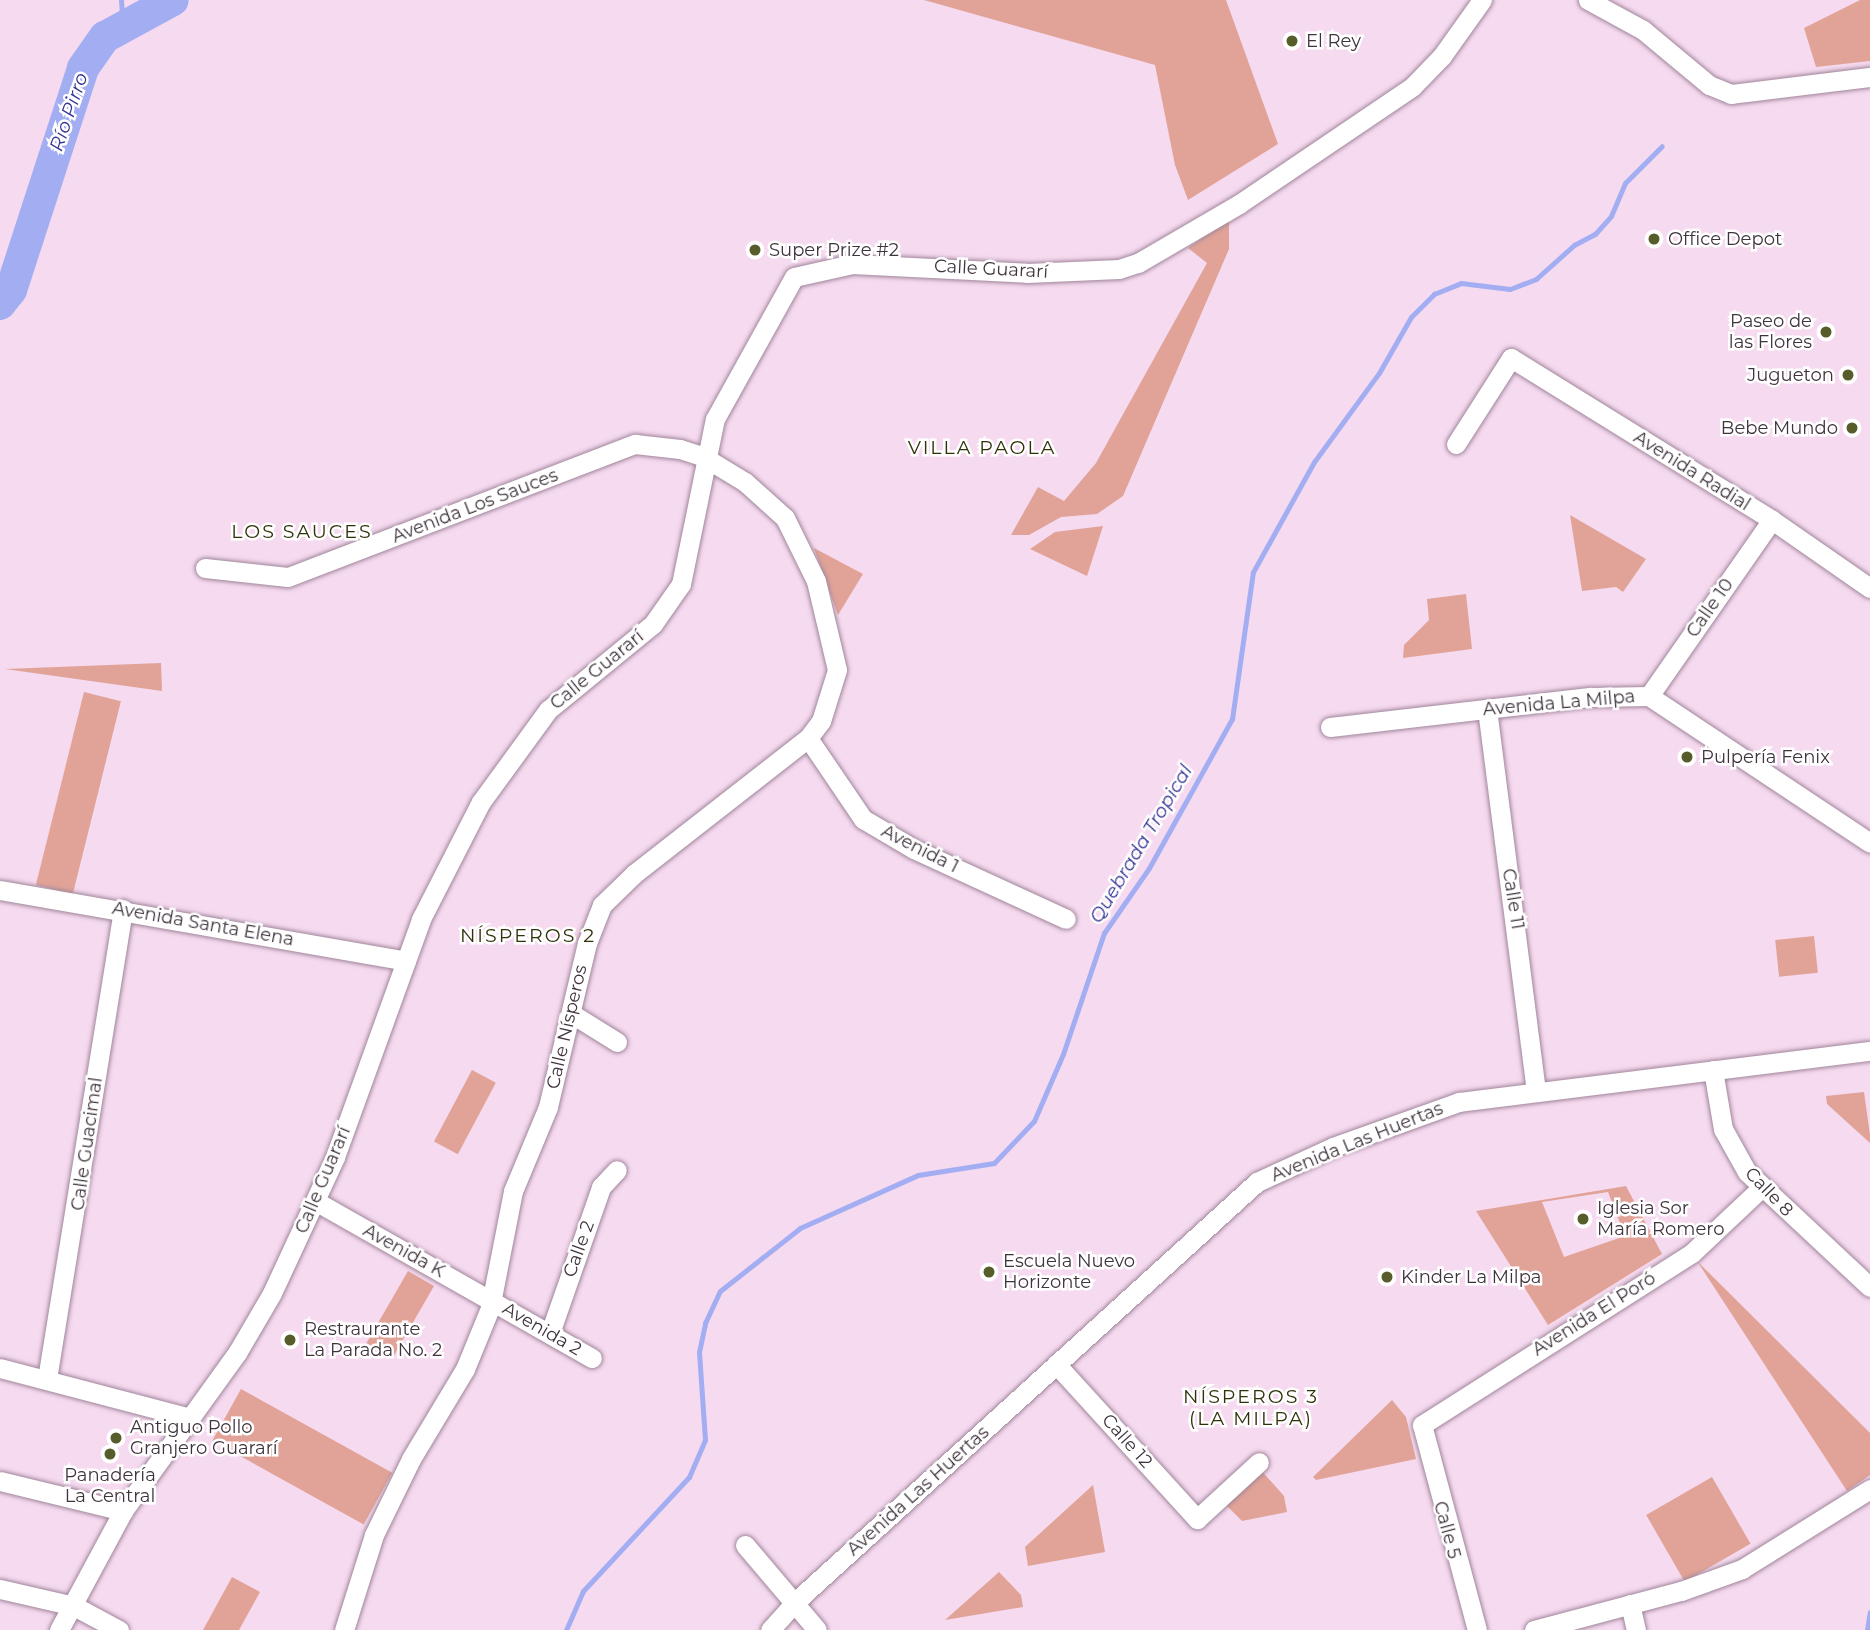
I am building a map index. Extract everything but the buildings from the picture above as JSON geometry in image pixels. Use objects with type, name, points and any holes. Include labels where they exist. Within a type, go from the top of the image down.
[{"type":"street","name":"Calle Guararí","points":[[59,1630],[123,1511],[190,1418],[272,1293],[317,1202],[421,919],[481,802],[528,733],[572,688],[653,624],[681,584],[704,457],[715,419],[736,376],[794,277],[852,264],[1027,273],[1119,269],[1138,263],[1239,204],[1383,109],[1442,56],[1482,0]]},
{"type":"street","points":[[1588,0],[1643,30],[1709,85],[1731,94],[1870,77]]},
{"type":"street","name":"Avenida Radial","points":[[1456,444],[1511,358],[1772,520],[1870,588]]},
{"type":"street","name":"Avenida Los Sauces","points":[[205,568],[288,577],[635,444],[704,457]]},
{"type":"street","name":"Calle Nísperos","points":[[344,1630],[374,1535],[411,1459],[465,1369],[492,1300],[513,1191],[548,1107],[572,1014],[583,956],[603,905],[634,874],[808,738],[821,721],[837,670],[816,581],[785,518],[745,482],[704,457]]},
{"type":"street","name":"Calle 10","points":[[1649,696],[1772,520]]},
{"type":"street","name":"Avenida La Milpa","points":[[1330,727],[1591,697],[1649,696],[1870,843]]},
{"type":"street","name":"Calle 11","points":[[1487,709],[1536,1089]]},
{"type":"street","name":"Avenida 1","points":[[808,738],[863,819],[914,849],[1066,919]]},
{"type":"street","name":"Avenida Santa Elena","points":[[0,890],[123,909],[406,961]]},
{"type":"street","name":"Calle Guacimal","points":[[47,1379],[123,909]]},
{"type":"street","points":[[572,1014],[617,1042]]},
{"type":"street","name":"Avenida Las Huertas","points":[[770,1630],[794,1603],[1257,1182],[1333,1147],[1459,1102],[1536,1089],[1870,1051]]},
{"type":"street","name":"Calle 8","points":[[1713,1070],[1723,1129],[1761,1188],[1870,1287]]},
{"type":"street","name":"Calle 2","points":[[550,1333],[601,1187],[617,1170]]},
{"type":"street","name":"Avenida El Poró","points":[[1421,1430],[1425,1420],[1692,1254],[1761,1188]]},
{"type":"street","name":"Avenida K","points":[[317,1202],[492,1300]]},
{"type":"street","name":"Avenida 2","points":[[492,1300],[592,1358]]},
{"type":"street","name":"Calle 12","points":[[1056,1364],[1197,1519],[1259,1462]]},
{"type":"street","points":[[0,1368],[190,1418]]},
{"type":"street","name":"Calle 5","points":[[1421,1430],[1477,1630]]},
{"type":"street","points":[[0,1481],[123,1511]]},
{"type":"street","points":[[1534,1630],[1742,1569],[1870,1489]]},
{"type":"street","points":[[745,1545],[817,1630]]},
{"type":"street","points":[[0,1588],[74,1605],[119,1630]]},
{"type":"street","points":[[1630,1604],[1636,1630]]},
{"type":"shaded area","points":[[924,0],[1226,0],[1278,144],[1188,200],[1175,165],[1155,65]]},
{"type":"shaded area","points":[[1860,0],[1870,0],[1870,61],[1816,67],[1804,28]]},
{"type":"shaded area","points":[[1229,219],[1229,249],[1123,496],[1097,514],[1061,517],[1029,535],[1011,535],[1038,487],[1064,501],[1096,463],[1207,263],[1188,248]]},
{"type":"shaded area","points":[[1570,515],[1646,559],[1623,592],[1616,587],[1582,591]]},
{"type":"shaded area","points":[[1103,526],[1087,576],[1030,549],[1055,532]]},
{"type":"shaded area","points":[[814,548],[863,574],[838,615]]},
{"type":"shaded area","points":[[1466,594],[1472,649],[1403,658],[1404,645],[1429,620],[1427,599]]},
{"type":"shaded area","points":[[161,663],[162,691],[5,669]]},
{"type":"shaded area","points":[[84,692],[121,701],[73,894],[36,885]]},
{"type":"shaded area","points":[[1814,936],[1818,973],[1779,977],[1775,940]]},
{"type":"shaded area","points":[[472,1070],[496,1083],[458,1154],[434,1142]]},
{"type":"shaded area","points":[[1864,1092],[1870,1143],[1827,1104],[1826,1096]]},
{"type":"shaded area","points":[[1626,1186],[1662,1254],[1548,1325],[1476,1211]],"holes":[[[1608,1192],[1625,1236],[1564,1257],[1542,1202]]]},
{"type":"shaded area","points":[[1697,1261],[1870,1433],[1870,1475],[1847,1491]]},
{"type":"shaded area","points":[[408,1271],[434,1286],[392,1358],[366,1343]]},
{"type":"shaded area","points":[[241,1389],[392,1473],[364,1524],[212,1441]]},
{"type":"shaded area","points":[[1392,1400],[1406,1417],[1416,1459],[1316,1480],[1313,1477]]},
{"type":"shaded area","points":[[1259,1468],[1284,1496],[1287,1512],[1242,1521],[1223,1502]]},
{"type":"shaded area","points":[[1712,1477],[1750,1544],[1685,1582],[1646,1515]]},
{"type":"shaded area","points":[[1093,1485],[1105,1552],[1028,1566],[1025,1547]]},
{"type":"shaded area","points":[[999,1572],[1021,1595],[1023,1607],[945,1620]]},
{"type":"shaded area","points":[[232,1577],[260,1592],[239,1630],[203,1630]]},
{"type":"waterway","points":[[121,0],[123,26]]},
{"type":"waterway","name":"Río Pirro","points":[[0,304],[11,290],[83,68],[105,37],[173,0]]},
{"type":"waterway","name":"Quebrada Tropical","points":[[566,1630],[583,1591],[689,1477],[705,1440],[699,1352],[705,1323],[720,1291],[800,1228],[918,1175],[994,1163],[1034,1121],[1063,1054],[1104,933],[1149,868],[1232,719],[1253,572],[1314,462],[1379,373],[1411,317],[1434,294],[1461,283],[1510,289],[1536,279],[1574,245],[1595,234],[1611,216],[1625,183],[1662,146]]},
{"type":"waterway","points":[[1867,1630],[1870,1612]]},
{"type":"place","name":"El Rey","points":[[1292,41]]},
{"type":"place","name":"Office Depot","points":[[1654,239]]},
{"type":"place","name":"Super Prize #2","points":[[755,250]]},
{"type":"place","name":"Paseo de las Flores","points":[[1826,332]]},
{"type":"place","name":"Jugueton","points":[[1848,375]]},
{"type":"place","name":"Bebe Mundo","points":[[1852,428]]},
{"type":"place","name":"Pulpería Fenix","points":[[1687,757]]},
{"type":"place","name":"Iglesia Sor María Romero","points":[[1583,1219]]},
{"type":"place","name":"Escuela Nuevo Horizonte","points":[[989,1272]]},
{"type":"place","name":"Kinder La Milpa","points":[[1387,1277]]},
{"type":"place","name":"Restraurante La Parada No. 2","points":[[290,1340]]},
{"type":"place","name":"Antiguo Pollo Granjero Guararí","points":[[116,1438]]},
{"type":"place","name":"Panadería La Central","points":[[110,1454]]},
{"type":"district","name":"VILLA PAOLA","points":[[982,448]]},
{"type":"district","name":"LOS SAUCES","points":[[302,532]]},
{"type":"district","name":"NÍSPEROS 2","points":[[528,936]]},
{"type":"district","name":"NÍSPEROS 3 (LA MILPA)","points":[[1251,1408]]}]
